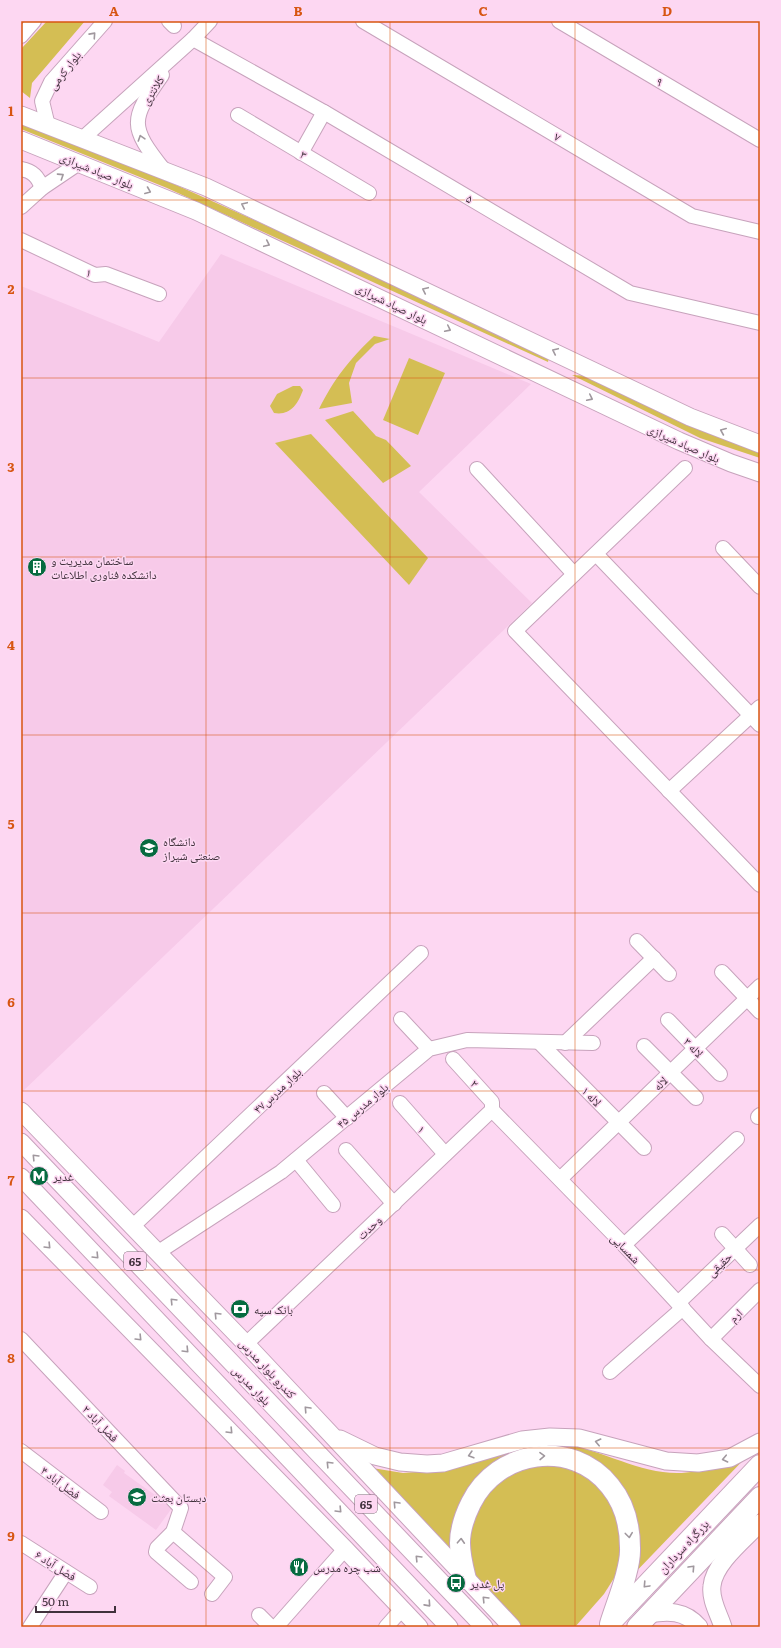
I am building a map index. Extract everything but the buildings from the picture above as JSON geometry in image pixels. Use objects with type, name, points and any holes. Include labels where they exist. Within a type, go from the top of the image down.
[{"type":"highway","points":[[466,1579],[460,1542],[464,1518],[478,1489],[496,1471],[520,1459],[545,1456],[569,1460],[583,1465],[610,1485],[623,1508],[627,1521],[630,1550],[619,1595],[608,1625]]},
{"type":"highway","name":"بزرگراه سرداران","points":[[608,1625],[760,1465]]},
{"type":"highway","name":"بزرگراه سرداران","points":[[642,1621],[760,1497]]},
{"type":"main road","name":"بلوار صیاد شیرازی","points":[[21,115],[206,187],[574,360],[690,417],[760,444]]},
{"type":"main road","name":"بلوار صیاد شیرازی","points":[[21,140],[196,210],[679,441],[731,464],[760,473]]},
{"type":"main road","points":[[562,384],[574,360]]},
{"type":"main road","name":"کندرو بلوار مدرس","points":[[21,1111],[246,1344],[512,1627]]},
{"type":"main road","name":"بلوار مدرس","points":[[21,1142],[484,1627]]},
{"type":"main road","name":"بلوار مدرس","points":[[21,1177],[231,1396],[449,1627]]},
{"type":"main road","points":[[80,1204],[94,1188]]},
{"type":"main road","points":[[21,1193],[45,1202]]},
{"type":"main road","points":[[21,1218],[320,1523],[419,1627]]},
{"type":"main road","points":[[231,1396],[248,1380]]},
{"type":"main road","points":[[263,1431],[320,1523]]},
{"type":"main road","points":[[332,1436],[375,1456],[400,1462],[426,1464],[443,1463],[522,1440],[550,1437],[579,1438],[666,1461],[698,1463],[730,1458],[760,1442]]},
{"type":"main road","points":[[723,1627],[713,1600],[711,1586],[715,1574],[723,1561],[759,1528]]},
{"type":"main road","points":[[642,1621],[671,1611],[684,1615],[699,1627]]},
{"type":"street","points":[[21,36],[34,21]]},
{"type":"street","name":"بلوار کرمی","points":[[48,126],[42,101],[50,82],[105,21]]},
{"type":"street","name":"کلانتری","points":[[82,139],[193,39],[210,21]]},
{"type":"street","name":"۷","points":[[363,21],[692,216],[760,232]]},
{"type":"street","name":"۹","points":[[559,21],[760,140]]},
{"type":"street","name":"۵","points":[[193,39],[324,112],[630,293],[760,323]]},
{"type":"street","name":"کلانتری","points":[[164,170],[143,144],[137,124],[140,108],[176,54]]},
{"type":"street","points":[[302,152],[324,112]]},
{"type":"street","name":"۳","points":[[238,115],[369,193]]},
{"type":"street","points":[[21,207],[42,188],[80,163]]},
{"type":"street","points":[[21,169],[30,171],[39,179],[42,188]]},
{"type":"street","name":"۱","points":[[21,240],[95,275],[106,274],[159,294]]},
{"type":"street","points":[[685,468],[515,631],[760,885]]},
{"type":"street","points":[[477,469],[574,574]]},
{"type":"street","points":[[723,548],[760,587]]},
{"type":"street","points":[[596,554],[757,716],[670,791]]},
{"type":"street","points":[[637,941],[669,974]]},
{"type":"street","name":"بلوار مدرس۴۷","points":[[132,1227],[422,953]]},
{"type":"street","points":[[565,1043],[654,958]]},
{"type":"street","points":[[722,972],[760,1012]]},
{"type":"street","name":"لاله","points":[[560,1179],[760,986]]},
{"type":"street","points":[[401,1019],[429,1049]]},
{"type":"street","name":"لاله ۳","points":[[668,1020],[720,1074]]},
{"type":"street","name":"۴۵ بلوار مدرس","points":[[157,1253],[281,1172],[429,1049],[467,1040],[594,1044]]},
{"type":"street","name":"لاله ۱","points":[[540,1043],[644,1148]]},
{"type":"street","points":[[644,1046],[696,1098]]},
{"type":"street","name":"۲","points":[[453,1059],[492,1102],[492,1110]]},
{"type":"street","points":[[324,1093],[347,1118]]},
{"type":"street","name":"۱","points":[[400,1103],[445,1154]]},
{"type":"street","name":"وحدت","points":[[246,1344],[492,1110]]},
{"type":"street","name":"شمسایی","points":[[492,1110],[624,1245],[711,1339],[760,1386]]},
{"type":"street","points":[[624,1245],[737,1139]]},
{"type":"street","points":[[346,1150],[394,1204]]},
{"type":"street","points":[[296,1160],[333,1205]]},
{"type":"street","name":"حقیقی","points":[[610,1372],[681,1306],[760,1225]]},
{"type":"street","points":[[722,1234],[750,1265]]},
{"type":"street","name":"ارم","points":[[711,1339],[760,1290]]},
{"type":"street","name":"فضل آباد ۲","points":[[21,1339],[181,1508],[173,1532]]},
{"type":"street","name":"فضل آباد ۴","points":[[21,1451],[101,1512]]},
{"type":"street","points":[[191,1582],[156,1552],[157,1548],[173,1532],[225,1577],[212,1594]]},
{"type":"street","name":"فضل آباد ۶","points":[[21,1543],[90,1587]]},
{"type":"street","points":[[276,1627],[345,1549]]},
{"type":"street","points":[[30,1627],[66,1572]]},
{"type":"street","points":[[386,1627],[402,1609]]},
{"type":"street","points":[[259,1615],[271,1627]]},
{"type":"shaded area","points":[[47,21],[85,21],[32,83],[30,98],[21,91],[21,49]]},
{"type":"shaded area","points":[[21,121],[127,163],[368,271],[549,357],[548,362],[167,188],[21,129]]},
{"type":"shaded area","name":"دانشگاه صنعتی شیراز","points":[[221,254],[531,384],[419,492],[532,603],[21,1093],[21,286],[159,342]]},
{"type":"shaded area","points":[[374,336],[390,339],[375,344],[356,363],[349,383],[352,403],[319,409],[330,388],[343,370]]},
{"type":"shaded area","points":[[409,358],[445,373],[418,435],[383,420]]},
{"type":"shaded area","points":[[572,375],[590,376],[760,450],[760,458],[700,438]]},
{"type":"shaded area","points":[[293,386],[300,386],[303,390],[299,400],[289,411],[285,413],[274,413],[270,406],[277,394]]},
{"type":"shaded area","points":[[353,411],[376,436],[386,440],[411,466],[383,483],[325,420]]},
{"type":"shaded area","points":[[311,434],[428,558],[409,585],[275,443]]},
{"type":"shaded area","points":[[566,1444],[647,1469],[680,1473],[710,1467],[753,1450],[628,1580],[636,1548],[596,1465],[496,1464],[453,1559],[366,1467],[403,1473],[429,1471],[514,1448]]},
{"type":"shaded area","points":[[551,1463],[587,1475],[609,1496],[623,1540],[616,1575],[604,1594],[575,1627],[514,1627],[472,1574],[467,1542],[480,1498],[514,1470]]},
{"type":"shaded area","name":"دبستان بعثت","points":[[117,1465],[125,1471],[124,1473],[155,1495],[157,1492],[172,1508],[156,1530],[109,1496],[112,1492],[103,1485]]},
{"type":"place","name":"ساختمان مدیریت و دانشکده فناوری اطلاعات","points":[[37,567]]},
{"type":"place","name":"دانشگاه صنعتی شیراز","points":[[149,848]]},
{"type":"place","name":"غدیر","points":[[39,1176]]},
{"type":"place","name":"بانک سپه","points":[[240,1309]]},
{"type":"place","name":"دبستان بعثت","points":[[137,1497]]},
{"type":"place","name":"شب چره مدرس","points":[[299,1567]]},
{"type":"place","name":"پل غدیر","points":[[456,1583]]}]
